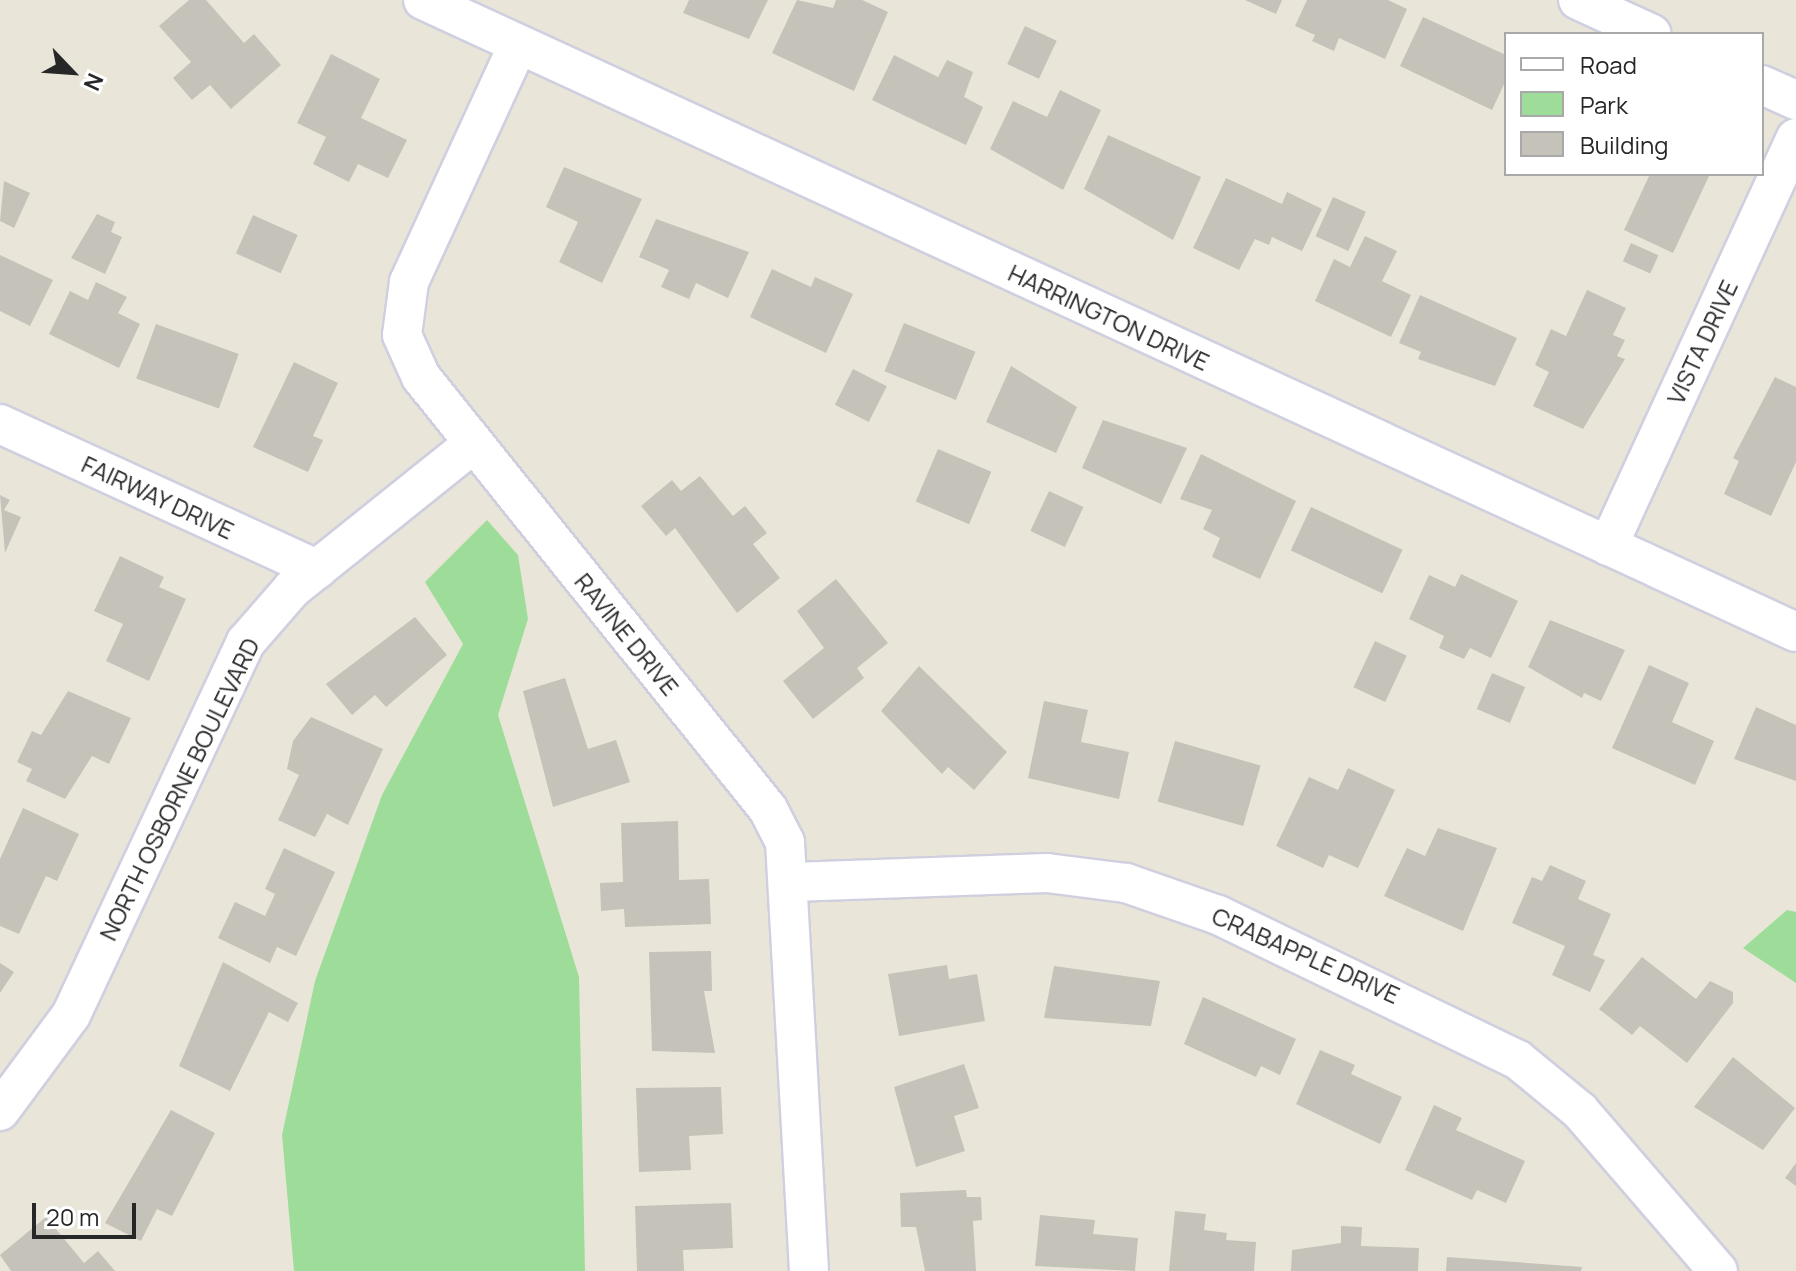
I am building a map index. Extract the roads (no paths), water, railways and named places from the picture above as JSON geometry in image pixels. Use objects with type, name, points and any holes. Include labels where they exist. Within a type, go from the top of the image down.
[{"type":"street","name":"HARRINGTON DRIVE","points":[[423,0],[1796,632]]},
{"type":"street","points":[[1578,0],[1648,32]]},
{"type":"street","name":"RAVINE DRIVE","points":[[518,45],[401,310],[409,357],[474,443],[768,809],[792,882],[809,1271]]},
{"type":"street","points":[[1764,86],[1796,100]]},
{"type":"street","name":"VISTA DRIVE","points":[[1608,546],[1796,138]]},
{"type":"street","name":"FAIRWAY DRIVE","points":[[0,424],[317,569]]},
{"type":"street","name":"NORTH OSBORNE BOULEVARD","points":[[0,1111],[71,1015],[246,642],[317,569],[474,443]]},
{"type":"street","name":"CRABAPPLE DRIVE","points":[[792,882],[1047,873],[1126,883],[1218,915],[1518,1060],[1580,1111],[1718,1271]]}]
